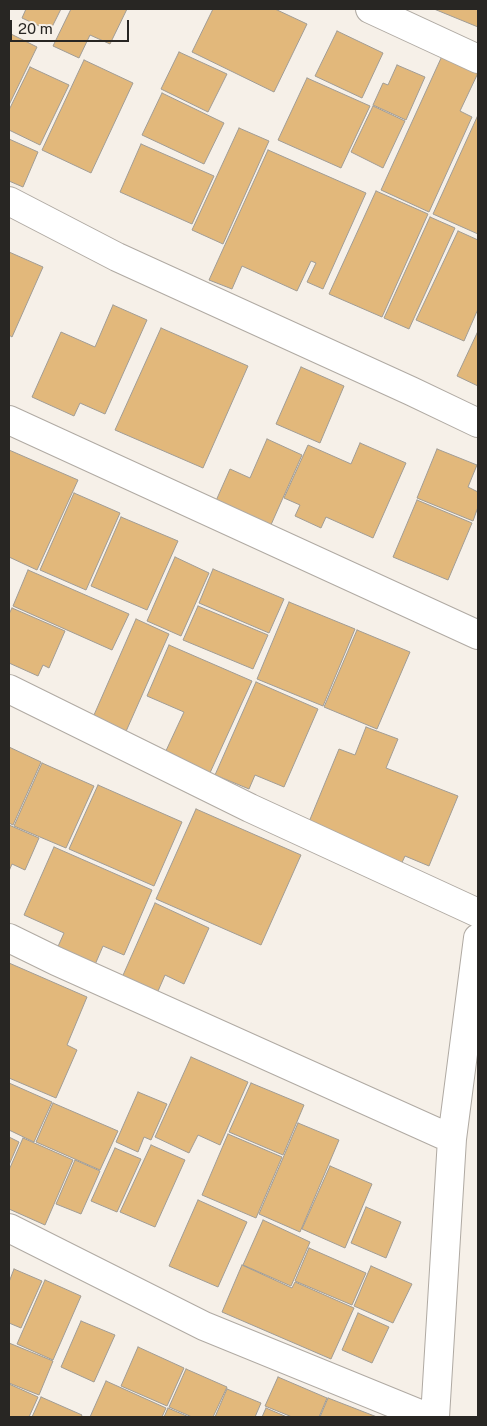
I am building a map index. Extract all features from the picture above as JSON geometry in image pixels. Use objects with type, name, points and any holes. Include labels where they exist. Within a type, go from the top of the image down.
[{"type":"street","points":[[370,9],[478,59]]},
{"type":"street","points":[[9,201],[117,257],[478,423]]},
{"type":"street","points":[[9,420],[478,635]]},
{"type":"street","points":[[9,689],[250,808],[478,913]]},
{"type":"street","points":[[9,938],[56,961],[452,1139]]},
{"type":"street","points":[[435,1417],[452,1139],[478,938]]},
{"type":"street","points":[[9,1228],[204,1326],[427,1417]]},
{"type":"building","points":[[26,9],[61,9],[50,31],[22,18]]},
{"type":"building","points":[[71,9],[127,9],[110,44],[90,35],[79,58],[53,46]]},
{"type":"building","points":[[213,9],[275,9],[307,24],[274,92],[192,52]]},
{"type":"building","points":[[434,9],[478,9],[478,27]]},
{"type":"building","points":[[337,31],[383,53],[362,98],[315,76]]},
{"type":"building","points":[[9,33],[37,47],[9,105]]},
{"type":"building","points":[[179,52],[227,74],[208,112],[161,89]]},
{"type":"building","points":[[442,56],[478,73],[460,111],[472,117],[429,212],[381,190]]},
{"type":"building","points":[[84,60],[133,83],[91,173],[42,150]]},
{"type":"building","points":[[397,65],[425,77],[406,120],[373,105],[383,83],[388,85]]},
{"type":"building","points":[[30,67],[69,85],[40,145],[9,130],[9,110]]},
{"type":"building","points":[[307,78],[370,106],[341,168],[278,140]]},
{"type":"building","points":[[162,93],[224,123],[204,164],[142,135]]},
{"type":"building","points":[[373,106],[405,121],[383,168],[351,152]]},
{"type":"building","points":[[478,115],[478,234],[433,214]]},
{"type":"building","points":[[239,128],[269,141],[223,244],[192,230]]},
{"type":"building","points":[[9,139],[38,152],[23,187],[9,181]]},
{"type":"building","points":[[141,144],[214,176],[192,224],[120,192]]},
{"type":"building","points":[[268,150],[366,193],[323,289],[307,282],[316,263],[311,261],[297,291],[242,266],[232,289],[209,280]]},
{"type":"building","points":[[376,191],[428,214],[382,317],[329,294]]},
{"type":"building","points":[[430,217],[455,228],[409,329],[384,318]]},
{"type":"building","points":[[458,231],[478,240],[478,309],[464,341],[416,320]]},
{"type":"building","points":[[9,252],[43,267],[12,337],[9,335]]},
{"type":"building","points":[[113,305],[147,320],[105,414],[80,403],[74,416],[32,397],[61,332],[95,347]]},
{"type":"building","points":[[161,328],[248,366],[203,468],[115,430]]},
{"type":"building","points":[[478,331],[478,386],[457,376]]},
{"type":"building","points":[[301,367],[344,386],[320,443],[276,424]]},
{"type":"building","points":[[267,439],[302,455],[270,527],[215,503],[230,469],[250,478]]},
{"type":"building","points":[[360,443],[406,463],[373,538],[326,517],[321,528],[295,516],[300,505],[284,498],[308,445],[351,464]]},
{"type":"building","points":[[437,449],[477,465],[468,487],[478,492],[478,507],[473,521],[417,498]]},
{"type":"building","points":[[9,450],[78,480],[37,570],[9,557]]},
{"type":"building","points":[[74,493],[120,513],[86,590],[40,570]]},
{"type":"building","points":[[417,500],[472,523],[448,580],[393,557]]},
{"type":"building","points":[[121,517],[178,541],[147,610],[91,586]]},
{"type":"building","points":[[175,557],[209,573],[181,636],[147,621]]},
{"type":"building","points":[[213,569],[284,599],[269,633],[199,603]]},
{"type":"building","points":[[28,570],[129,614],[112,650],[13,606]]},
{"type":"building","points":[[289,602],[355,629],[323,706],[257,679]]},
{"type":"building","points":[[198,606],[268,635],[253,669],[183,640]]},
{"type":"building","points":[[12,608],[65,631],[49,668],[43,665],[38,676],[9,663],[9,614]]},
{"type":"building","points":[[136,619],[169,634],[120,745],[87,731]]},
{"type":"building","points":[[357,630],[410,652],[377,729],[324,707]]},
{"type":"building","points":[[169,645],[252,681],[209,775],[164,755],[184,712],[147,696]]},
{"type":"building","points":[[256,682],[318,709],[284,787],[255,775],[249,789],[215,775]]},
{"type":"building","points":[[366,727],[398,739],[386,768],[458,796],[429,866],[405,856],[398,871],[304,834],[339,749],[355,755]]},
{"type":"building","points":[[9,747],[41,762],[13,825],[9,823]]},
{"type":"building","points":[[42,763],[94,786],[66,848],[14,826]]},
{"type":"building","points":[[98,785],[182,822],[154,886],[69,849]]},
{"type":"building","points":[[196,809],[301,855],[261,945],[156,899]]},
{"type":"building","points":[[9,825],[39,838],[25,870],[12,864],[9,871]]},
{"type":"building","points":[[54,847],[152,890],[124,955],[103,946],[94,967],[56,951],[64,933],[24,915]]},
{"type":"building","points":[[155,903],[209,928],[184,984],[165,975],[155,998],[120,982]]},
{"type":"building","points":[[9,963],[87,997],[67,1045],[77,1050],[56,1098],[9,1078]]},
{"type":"building","points":[[191,1057],[248,1082],[220,1145],[198,1135],[189,1153],[155,1137]]},
{"type":"building","points":[[9,1083],[52,1102],[34,1142],[9,1130]]},
{"type":"building","points":[[251,1083],[304,1105],[283,1155],[229,1132]]},
{"type":"building","points":[[138,1092],[167,1104],[151,1140],[144,1137],[138,1152],[116,1142]]},
{"type":"building","points":[[53,1103],[118,1131],[100,1170],[36,1142]]},
{"type":"building","points":[[298,1123],[339,1140],[300,1232],[259,1214]]},
{"type":"building","points":[[228,1134],[282,1157],[256,1218],[202,1195]]},
{"type":"building","points":[[9,1137],[19,1142],[9,1165]]},
{"type":"building","points":[[23,1138],[73,1160],[45,1225],[9,1209],[9,1170]]},
{"type":"building","points":[[151,1145],[185,1160],[155,1227],[120,1212]]},
{"type":"building","points":[[115,1148],[141,1159],[117,1212],[91,1201]]},
{"type":"building","points":[[75,1160],[100,1171],[81,1214],[56,1204]]},
{"type":"building","points":[[330,1166],[372,1184],[345,1248],[302,1229]]},
{"type":"building","points":[[198,1200],[247,1222],[218,1287],[169,1266]]},
{"type":"building","points":[[366,1207],[401,1222],[386,1258],[351,1243]]},
{"type":"building","points":[[263,1220],[310,1242],[291,1286],[243,1265]]},
{"type":"building","points":[[309,1248],[366,1273],[352,1305],[295,1281]]},
{"type":"building","points":[[242,1265],[292,1288],[295,1282],[354,1308],[331,1359],[222,1312]]},
{"type":"building","points":[[371,1266],[412,1284],[393,1323],[354,1306]]},
{"type":"building","points":[[14,1269],[42,1281],[21,1328],[9,1323],[9,1282]]},
{"type":"building","points":[[45,1280],[81,1296],[53,1360],[17,1344]]},
{"type":"building","points":[[358,1313],[389,1327],[372,1363],[342,1350]]},
{"type":"building","points":[[81,1321],[115,1335],[94,1382],[61,1367]]},
{"type":"building","points":[[9,1343],[53,1361],[39,1395],[9,1383]]},
{"type":"building","points":[[138,1347],[184,1368],[167,1406],[121,1386]]},
{"type":"building","points":[[186,1369],[227,1387],[213,1417],[192,1417],[169,1407]]},
{"type":"building","points":[[278,1377],[327,1398],[319,1417],[292,1417],[265,1406]]},
{"type":"building","points":[[106,1381],[166,1408],[162,1417],[90,1417]]},
{"type":"building","points":[[9,1384],[38,1397],[29,1417],[9,1417]]},
{"type":"building","points":[[227,1389],[261,1403],[255,1417],[215,1417]]},
{"type":"building","points":[[41,1397],[82,1415],[81,1417],[32,1417]]},
{"type":"building","points":[[328,1398],[377,1417],[320,1417]]},
{"type":"building","points":[[168,1408],[189,1417],[164,1417]]},
{"type":"building","points":[[266,1408],[287,1417],[262,1417]]}]
